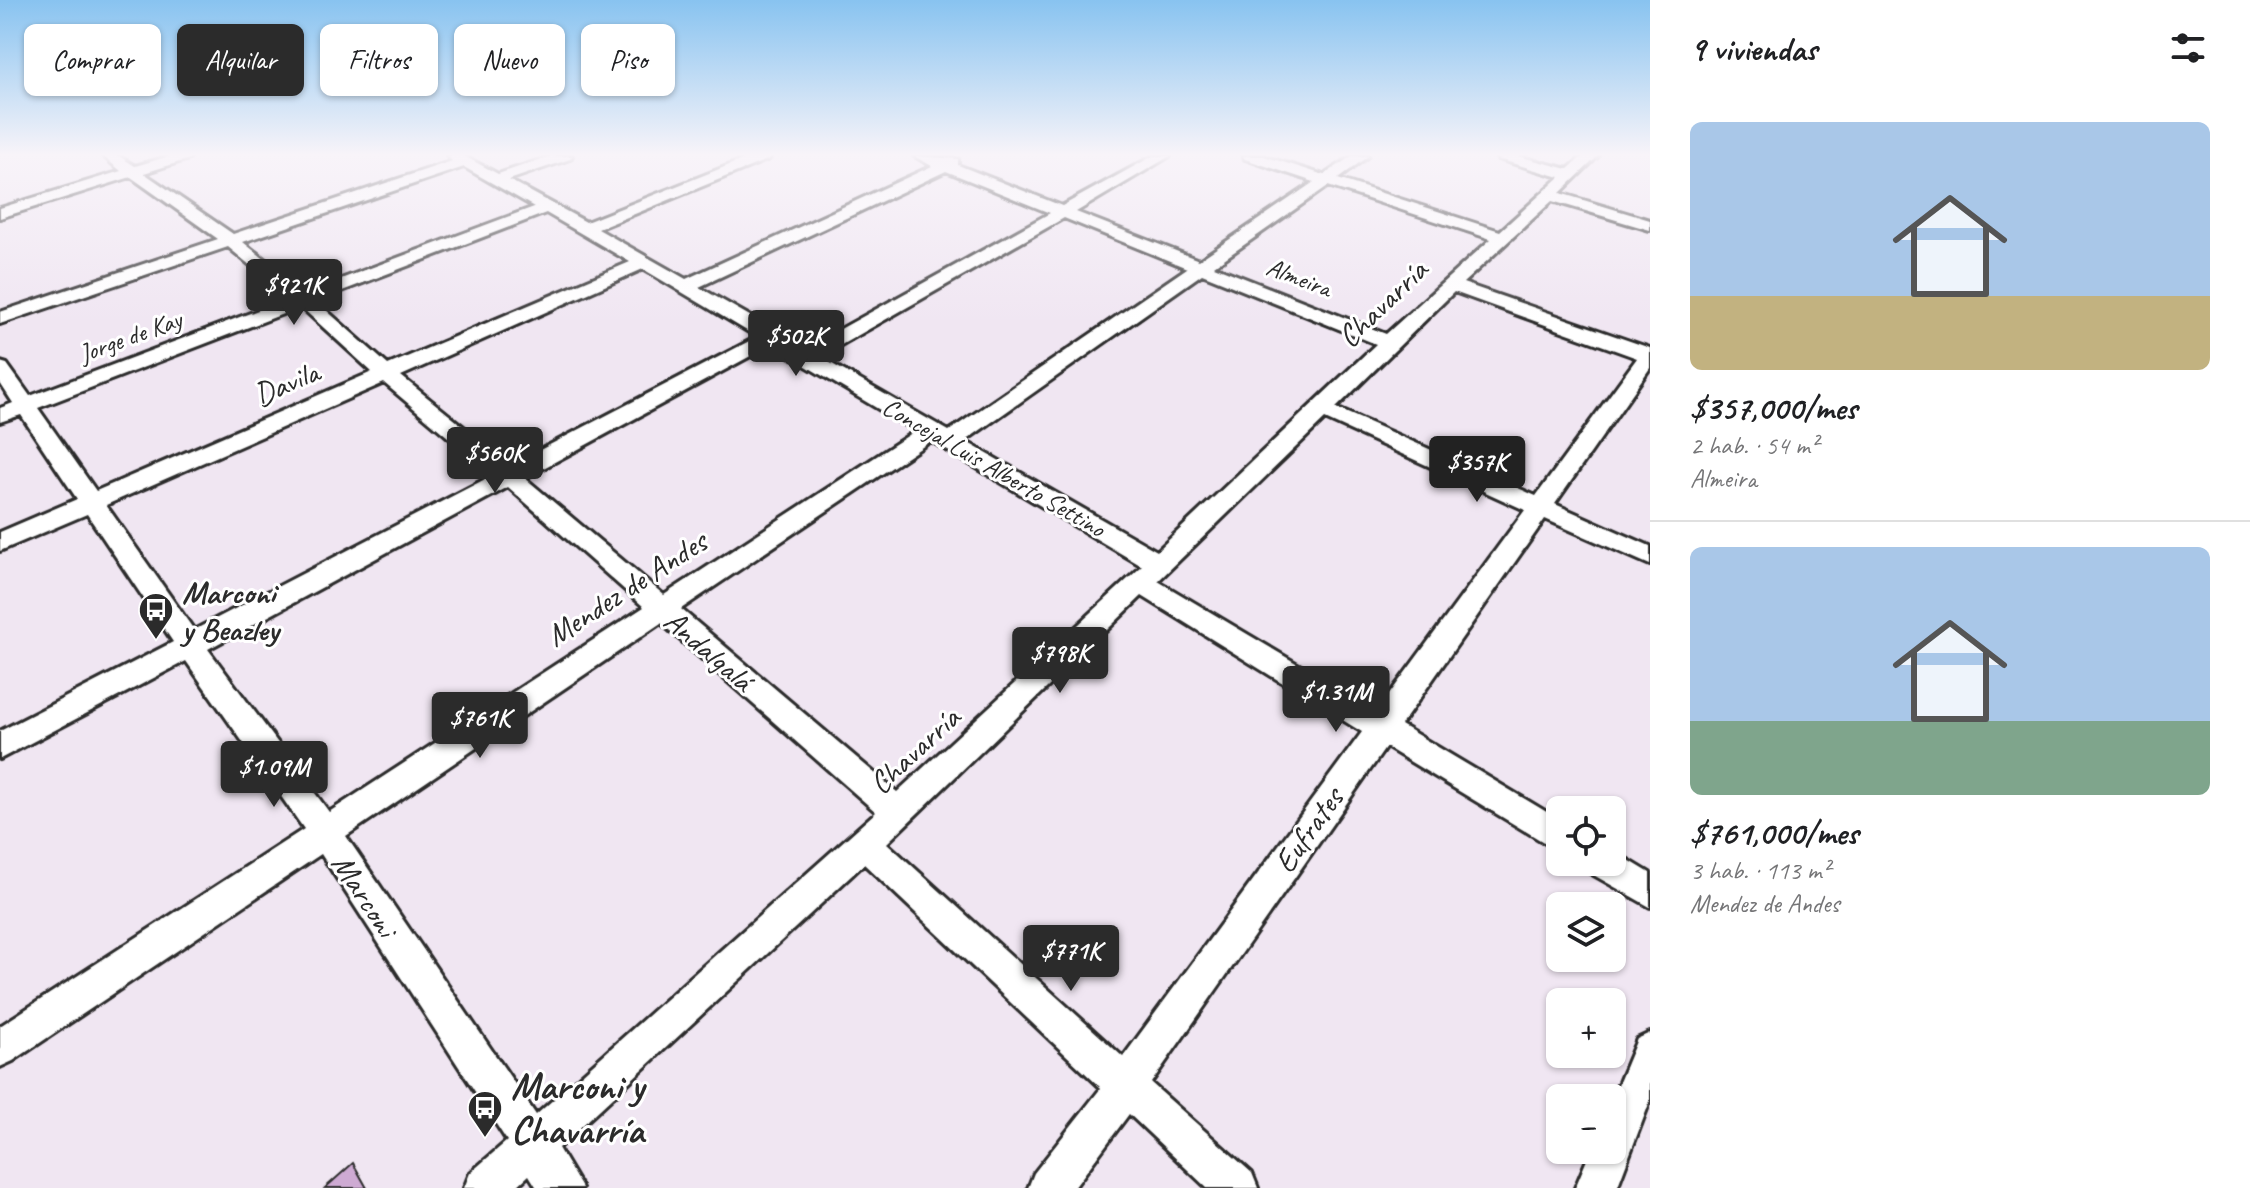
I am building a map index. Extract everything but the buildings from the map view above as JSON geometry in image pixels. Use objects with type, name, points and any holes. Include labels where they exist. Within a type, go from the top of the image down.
[{"type":"street","name":"Andalgalá","points":[[189,211],[231,241],[305,301],[386,374],[508,475],[898,812]]},
{"type":"street","points":[[0,318],[313,211]]},
{"type":"street","name":"Jorge de Kay","points":[[12,410],[537,211]]},
{"type":"street","name":"Concejal Luis Alberto Settino","points":[[556,211],[941,435],[1379,730],[1546,829]]},
{"type":"street","points":[[585,228],[626,211]]},
{"type":"street","points":[[684,287],[846,211]]},
{"type":"street","name":"Mendez de Andes","points":[[0,1048],[661,608],[941,435],[1200,268],[1279,211]]},
{"type":"street","points":[[1423,211],[1501,237]]},
{"type":"street","name":"Chavarría","points":[[485,1188],[898,812],[1322,410],[1389,342],[1531,211]]},
{"type":"street","points":[[1605,211],[1650,225]]},
{"type":"street","points":[[805,357],[1063,212]]},
{"type":"street","name":"Almeira","points":[[1063,212],[1389,342]]},
{"type":"street","name":"Davila","points":[[0,542],[642,263]]},
{"type":"street","points":[[1450,285],[1650,355]]},
{"type":"street","points":[[0,746],[770,338]]},
{"type":"street","name":"Eufrates","points":[[1049,1188],[1126,1086],[1650,355]]},
{"type":"street","name":"Marconi","points":[[0,368],[12,410],[90,502],[324,831],[561,1188]]},
{"type":"street","points":[[1322,410],[1650,556]]},
{"type":"street","points":[[864,843],[1237,1188]]},
{"type":"street","points":[[1625,876],[1650,891]]},
{"type":"street","points":[[1626,1113],[1650,1052]]},
{"type":"street","points":[[1596,1188],[1606,1164]]},
{"type":"place","name":"Marconi y Beazley","points":[[156,641]]},
{"type":"place","name":"Marconi y Chavarría","points":[[485,1139]]}]
